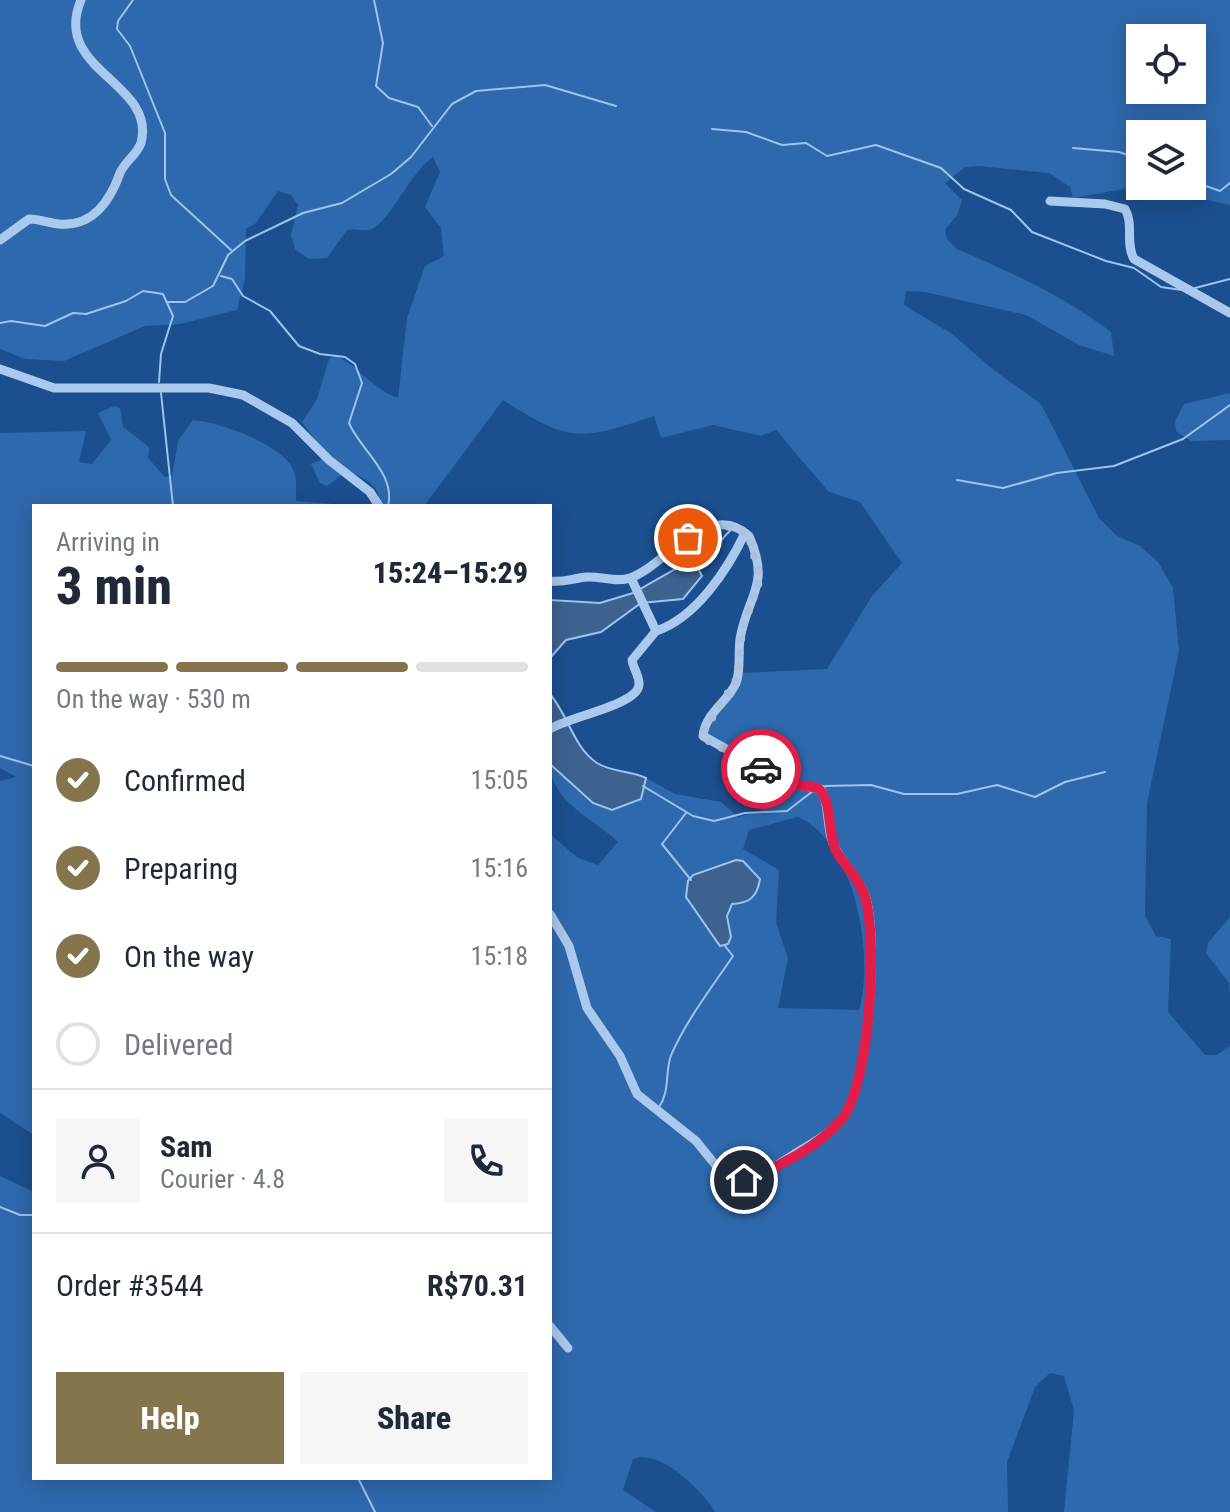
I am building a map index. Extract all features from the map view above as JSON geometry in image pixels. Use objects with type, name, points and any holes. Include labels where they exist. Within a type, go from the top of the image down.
[{"type":"street","points":[[0,240],[29,219],[72,224],[91,217],[111,197],[124,167],[141,143],[142,126],[136,109],[78,43],[76,23],[81,0]]},
{"type":"street","points":[[1050,201],[1105,204],[1125,209],[1129,214],[1129,249],[1134,259],[1230,313]]},
{"type":"street","points":[[0,369],[54,388],[209,388],[243,395],[292,423],[329,460],[370,492],[378,504]]},
{"type":"street","points":[[552,581],[631,578],[698,532],[722,525],[745,533],[759,569],[758,587],[742,630],[736,683],[717,706],[703,736],[787,783],[821,789],[832,840],[865,895],[868,1022],[858,1083],[846,1113],[829,1133],[775,1166],[744,1180],[726,1178],[696,1141],[637,1094],[620,1056],[587,1008],[569,946],[552,917]]},
{"type":"street","points":[[552,728],[568,718],[617,705],[634,695],[639,685],[632,660],[656,631],[675,624],[692,608],[731,561],[745,533]]},
{"type":"street","points":[[631,578],[656,631]]},
{"type":"street","points":[[552,1328],[568,1348]]},
{"type":"shaded area","points":[[0,0],[1230,0],[1230,205],[1206,200],[1206,120],[1126,120],[1126,189],[1073,198],[1070,187],[1049,173],[979,166],[965,167],[945,183],[962,200],[957,215],[945,230],[947,239],[957,249],[1037,286],[1093,319],[1111,332],[1114,356],[1079,345],[1026,315],[925,292],[906,291],[904,305],[952,334],[995,371],[1041,404],[1099,518],[1117,536],[1140,546],[1158,562],[1173,588],[1179,651],[1147,803],[1145,916],[1156,936],[1171,939],[1168,1012],[1205,1055],[1217,1055],[1230,1046],[1230,1512],[1064,1512],[1074,1410],[1064,1376],[1050,1373],[1035,1387],[1007,1462],[1008,1512],[715,1512],[701,1493],[680,1474],[668,1465],[644,1457],[633,1459],[623,1490],[656,1512],[0,1512],[0,1176],[32,1191],[32,1480],[552,1480],[552,836],[578,858],[598,865],[618,842],[565,799],[552,777],[552,766],[593,803],[641,799],[646,778],[675,794],[721,802],[738,817],[760,811],[798,785],[707,737],[713,707],[740,673],[827,669],[872,596],[902,563],[860,502],[829,492],[776,430],[761,436],[713,425],[661,438],[654,416],[609,430],[576,434],[544,424],[503,400],[425,504],[376,504],[379,502],[377,490],[347,471],[327,486],[320,483],[311,464],[327,457],[328,452],[302,422],[317,399],[329,359],[335,356],[343,360],[398,398],[407,318],[425,266],[444,256],[441,228],[425,207],[440,172],[433,157],[379,225],[369,230],[347,230],[327,258],[309,259],[295,249],[291,235],[298,205],[291,195],[278,191],[256,223],[246,229],[245,279],[237,310],[180,324],[145,326],[64,361],[25,359],[0,349]],"holes":[[[798,817],[818,830],[834,850],[847,875],[856,903],[864,961],[859,1010],[778,1008],[788,958],[776,923],[779,870],[743,849],[749,830]],[[736,860],[743,861],[728,909],[731,937],[720,946],[710,933],[700,872]]]},
{"type":"shaded area","points":[[1230,393],[1230,440],[1191,441],[1176,431],[1175,421],[1184,404]]},
{"type":"shaded area","points":[[114,406],[120,408],[123,427],[149,447],[148,458],[165,477],[172,476],[178,441],[193,420],[231,429],[272,448],[290,464],[296,482],[296,501],[334,504],[32,504],[32,1134],[0,1113],[0,781],[16,777],[0,768],[0,433],[86,431],[79,462],[92,464],[111,440],[98,413]]},
{"type":"shaded area","points":[[693,559],[702,576],[683,599],[641,603],[601,632],[566,640],[552,656],[552,600],[600,603],[633,593]]},
{"type":"shaded area","points":[[552,697],[589,757],[603,766],[646,778],[641,799],[612,810],[593,803],[552,766]]},
{"type":"shaded area","points":[[736,860],[743,861],[760,879],[752,898],[732,904],[727,916],[731,937],[728,944],[720,946],[686,897],[688,881],[693,875]]},
{"type":"shaded area","points":[[1230,917],[1230,997],[1229,983],[1206,953],[1208,943]]},
{"type":"waterway","points":[[133,0],[118,21],[117,29],[130,46],[165,133],[165,179],[171,195],[231,250]]},
{"type":"waterway","points":[[374,0],[383,43],[376,86],[389,98],[418,107],[432,126]]},
{"type":"waterway","points":[[168,302],[185,302],[213,286],[228,255],[245,241],[303,213],[342,203],[391,174],[411,157],[452,104],[476,91],[545,85],[616,106]]},
{"type":"waterway","points":[[712,129],[746,132],[782,145],[806,143],[827,156],[876,145],[941,168],[964,189],[1011,210],[1032,232],[1106,261],[1134,268],[1161,287],[1182,290]]},
{"type":"waterway","points":[[1073,148],[1126,154]]},
{"type":"waterway","points":[[1206,186],[1220,191],[1230,183]]},
{"type":"waterway","points":[[221,276],[232,279],[243,296],[270,311],[299,346],[320,354],[345,357],[355,364],[362,383],[349,423],[382,472],[387,483],[388,504]]},
{"type":"waterway","points":[[1195,288],[1230,279]]},
{"type":"waterway","points":[[0,323],[11,321],[45,326],[73,313],[86,314],[126,301],[143,291],[163,294],[173,316],[161,354],[159,382]]},
{"type":"waterway","points":[[161,393],[173,504]]},
{"type":"waterway","points":[[957,480],[1003,488],[1057,473],[1114,466],[1183,439],[1230,405]]},
{"type":"waterway","points":[[697,570],[707,562],[730,531]]},
{"type":"waterway","points":[[0,756],[32,765]]},
{"type":"waterway","points":[[825,786],[871,785],[904,794],[957,794],[997,785],[1035,797],[1065,782],[1105,772]]},
{"type":"waterway","points":[[643,786],[693,816],[714,821],[745,813],[787,811],[813,791]]},
{"type":"waterway","points":[[686,813],[662,844],[691,880]]},
{"type":"waterway","points":[[659,1107],[665,1094],[668,1066],[678,1040],[733,956],[725,946]]},
{"type":"waterway","points":[[0,1207],[20,1215],[32,1215]]},
{"type":"waterway","points":[[359,1480],[375,1512]]},
{"type":"way so far","points":[[688,538],[712,527],[731,527],[749,536],[757,559],[760,579],[742,630],[737,679],[717,706],[703,736],[761,769]]},
{"type":"route","points":[[744,1180],[775,1166],[829,1133],[846,1113],[858,1083],[868,1022],[867,905],[861,887],[832,840],[824,795],[821,789],[787,783],[761,769]]}]
